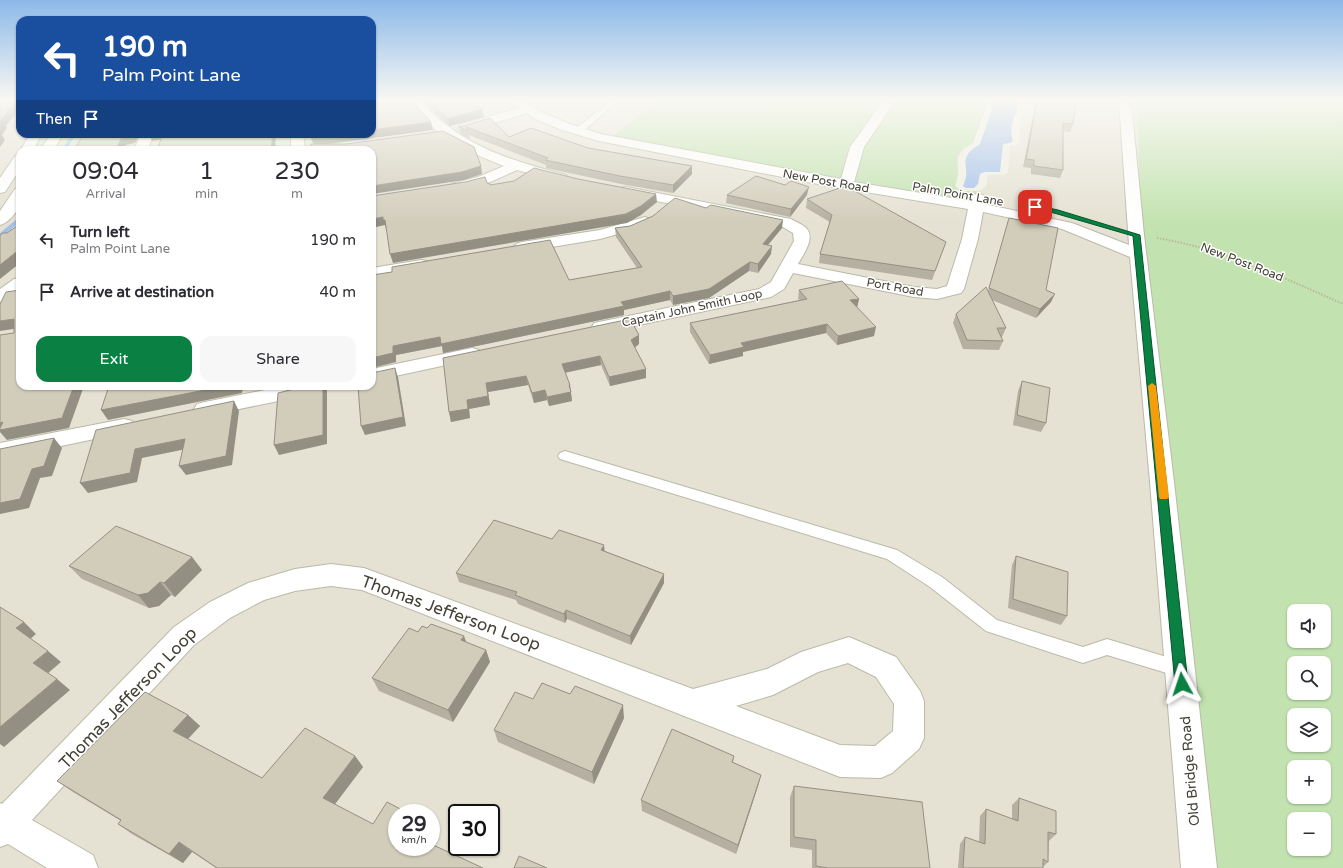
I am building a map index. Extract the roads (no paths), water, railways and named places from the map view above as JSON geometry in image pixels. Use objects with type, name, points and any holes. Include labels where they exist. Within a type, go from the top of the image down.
[{"type":"street","points":[[462,142],[476,149],[517,165],[574,181]]},
{"type":"street","name":"New Post Road","points":[[622,142],[734,163],[978,202],[1042,220],[1132,240]]},
{"type":"street","points":[[847,180],[857,148],[861,142]]},
{"type":"street","name":"Old Bridge Road","points":[[1127,142],[1132,240],[1180,669],[1199,868]]},
{"type":"street","points":[[441,190],[483,180],[517,165]]},
{"type":"street","points":[[7,181],[16,166]]},
{"type":"street","name":"Captain John Smith Loop","points":[[581,332],[765,293],[778,285],[802,241],[801,231],[786,222],[617,189]]},
{"type":"street","points":[[0,220],[6,214],[16,198]]},
{"type":"street","points":[[507,250],[630,228],[645,222],[656,214],[671,199]]},
{"type":"street","name":"Palm Point Lane","points":[[978,202],[1056,212],[1106,227]]},
{"type":"street","name":"Port Road","points":[[789,267],[914,292],[937,294],[955,289],[970,239],[978,202]]},
{"type":"street","points":[[376,272],[432,263]]},
{"type":"street","points":[[0,298],[16,286]]},
{"type":"street","points":[[376,374],[489,351]]},
{"type":"street","points":[[186,413],[298,390]]},
{"type":"street","points":[[0,451],[139,422]]},
{"type":"street","name":"Thomas Jefferson Loop","points":[[2,825],[184,636],[220,610],[257,592],[295,580],[331,575],[364,578],[840,761],[881,762],[908,738],[909,701],[894,678],[886,667],[849,650],[811,661],[773,681],[693,704]]},
{"type":"street","points":[[2,825],[75,867]]},
{"type":"lane","points":[[565,456],[892,554],[936,582],[992,626],[1082,655],[1106,647],[1180,669]]},
{"type":"water","points":[[981,142],[1012,142],[1003,144],[1000,172],[984,172],[980,174],[978,184],[974,188],[966,188],[963,186],[966,179],[966,159],[968,154]]},
{"type":"waterway","points":[[66,146],[69,142]]},
{"type":"waterway","points":[[0,236],[16,222]]}]
